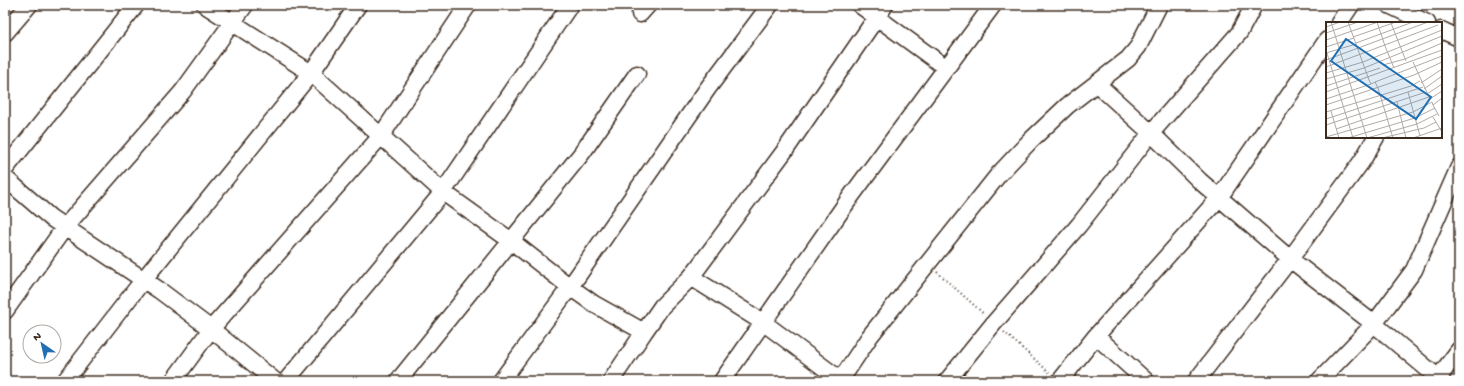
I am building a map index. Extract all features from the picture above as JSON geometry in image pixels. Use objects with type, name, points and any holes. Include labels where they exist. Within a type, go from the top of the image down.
[{"type":"street","points":[[5,33],[29,5]]},
{"type":"street","points":[[5,169],[136,5]]},
{"type":"street","points":[[205,5],[234,22],[311,73],[444,192],[594,304],[644,332]]},
{"type":"street","points":[[5,310],[65,227],[183,91],[245,5]]},
{"type":"street","points":[[65,381],[144,279],[311,73],[358,5]]},
{"type":"street","points":[[173,381],[211,329],[381,136],[468,5]]},
{"type":"street","points":[[286,381],[444,192],[570,5]]},
{"type":"street","points":[[500,381],[570,287],[708,88],[770,5]]},
{"type":"street","points":[[860,5],[880,11],[945,67]]},
{"type":"street","points":[[722,381],[852,195],[945,67],[993,5]]},
{"type":"street","points":[[691,277],[764,323],[841,381],[870,336],[999,174],[1066,106],[1098,84],[1128,60],[1138,47],[1159,5]]},
{"type":"street","points":[[947,381],[994,323],[1079,225],[1151,133],[1239,34],[1254,5]]},
{"type":"street","points":[[1340,22],[1351,5]]},
{"type":"street","points":[[1396,6],[1425,22]]},
{"type":"street","points":[[611,381],[662,306],[691,277],[786,149],[880,11]]},
{"type":"street","points":[[1442,30],[1459,38]]},
{"type":"street","points":[[1060,381],[1096,336],[1219,198],[1326,41]]},
{"type":"street","points":[[398,381],[510,240],[582,153],[637,74]]},
{"type":"street","points":[[1098,84],[1219,198],[1290,259],[1374,324],[1439,380],[1459,350]]},
{"type":"street","points":[[1196,381],[1290,259],[1362,161],[1375,138]]},
{"type":"street","points":[[1318,381],[1374,324],[1414,270],[1459,167]]},
{"type":"street","points":[[5,178],[51,218],[144,279],[211,329],[275,381]]},
{"type":"street","points":[[1096,336],[1146,381]]}]
